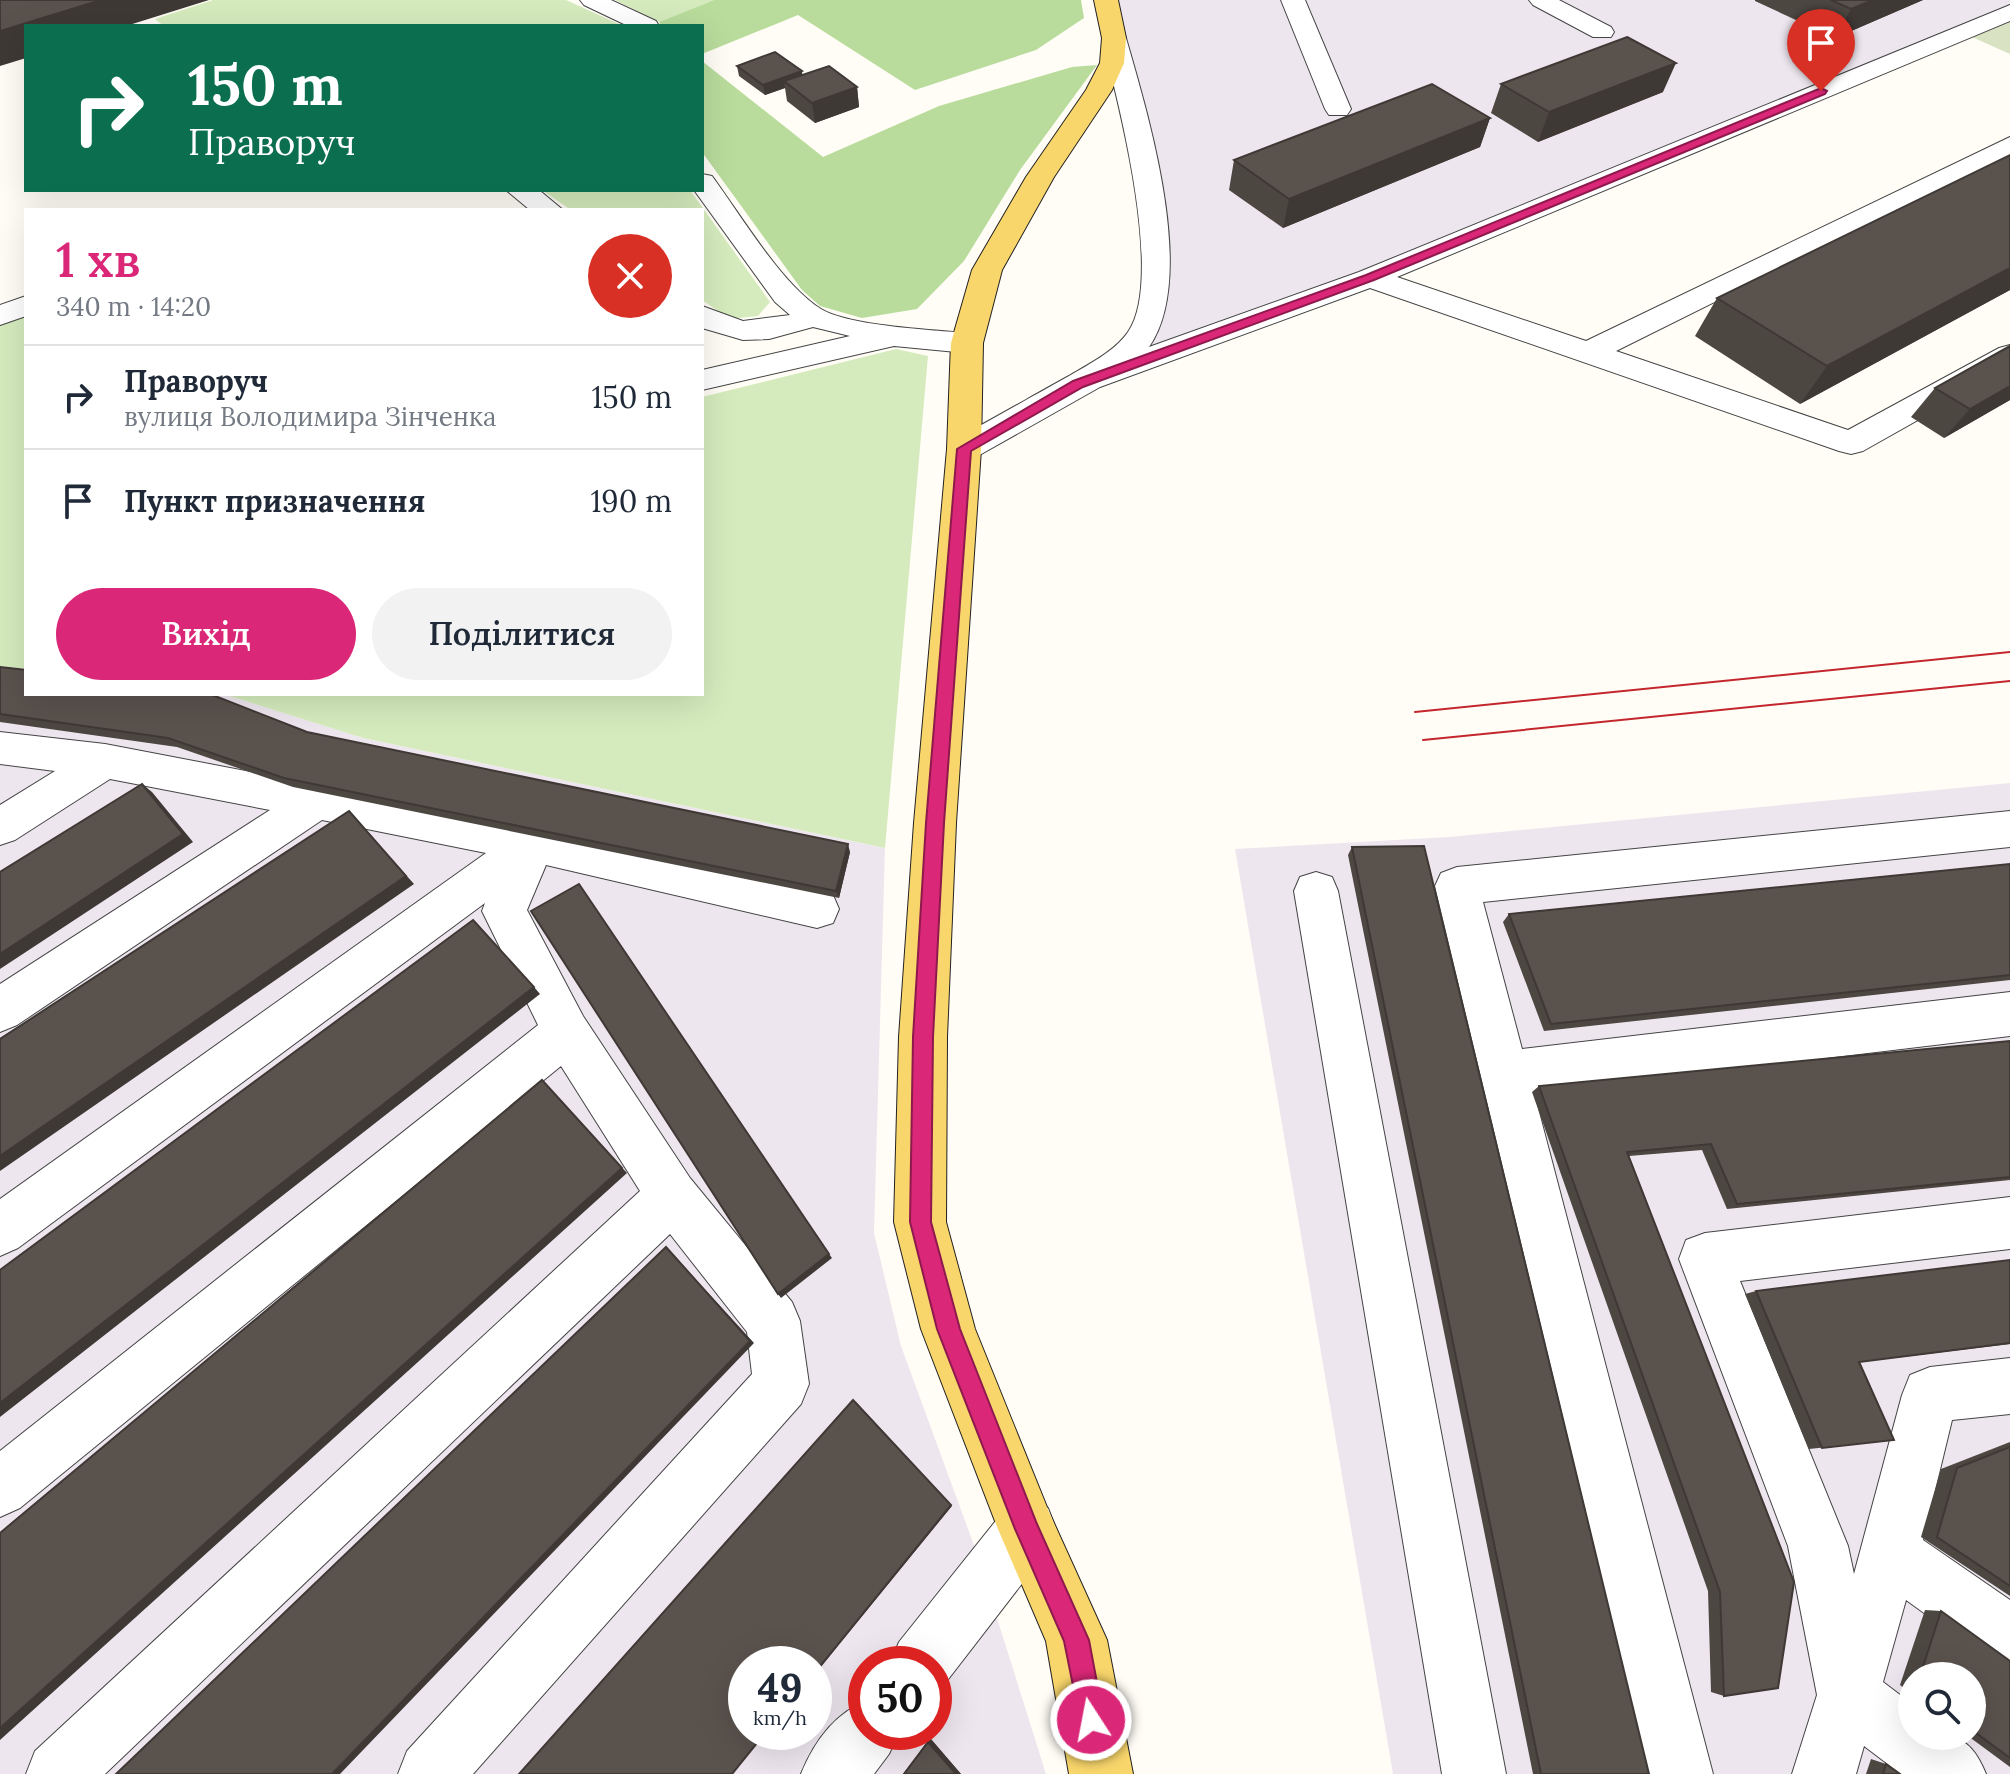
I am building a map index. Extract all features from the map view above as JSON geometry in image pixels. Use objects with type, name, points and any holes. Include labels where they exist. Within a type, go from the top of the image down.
[{"type":"main road","points":[[1101,1774],[1076,1640],[1027,1529],[948,1329],[920,1222],[923,1037],[935,823],[964,449],[967,343],[987,270],[1040,177],[1099,90],[1112,63],[1110,19]]},
{"type":"street","points":[[592,0],[643,24]]},
{"type":"street","points":[[1293,0],[1338,109]]},
{"type":"street","points":[[1541,0],[1602,32]]},
{"type":"street","points":[[1078,384],[1370,278],[2010,12]]},
{"type":"street","points":[[964,449],[1078,384],[1127,352],[1148,327],[1154,304],[1150,205],[1133,105],[1110,19]]},
{"type":"street","points":[[1588,353],[2010,145]]},
{"type":"street","points":[[704,185],[786,296],[813,318]]},
{"type":"street","points":[[523,192],[546,208]]},
{"type":"street","points":[[1370,278],[1851,443],[2010,355]]},
{"type":"street","points":[[0,316],[24,306]]},
{"type":"street","points":[[704,316],[720,328],[755,332],[813,318],[894,336],[967,343]]},
{"type":"street","points":[[704,380],[894,336]]},
{"type":"street","points":[[0,748],[105,761],[533,844],[817,909]]},
{"type":"street","points":[[0,827],[105,761]]},
{"type":"street","points":[[0,1010],[316,802]]},
{"type":"street","points":[[1681,1774],[1457,886],[2010,829]]},
{"type":"street","points":[[430,1774],[781,1384],[773,1321],[672,1196],[566,1032],[504,911],[533,844]]},
{"type":"street","points":[[0,1230],[533,844]]},
{"type":"street","points":[[1316,891],[1474,1774]]},
{"type":"street","points":[[1504,1074],[2010,1014]]},
{"type":"street","points":[[0,1488],[566,1032]]},
{"type":"street","points":[[58,1774],[672,1196]]},
{"type":"street","points":[[1954,1774],[1848,1695],[1818,1546],[1705,1259],[2010,1223]]},
{"type":"street","points":[[1824,1774],[1890,1553],[1930,1395],[2010,1386]]},
{"type":"street","points":[[935,1646],[1027,1529]]},
{"type":"street","points":[[1890,1553],[2010,1637]]},
{"type":"street","points":[[833,1774],[852,1750]]},
{"type":"shaded area","points":[[1106,0],[2010,0],[2010,4],[1370,278],[1078,384],[1127,352],[1154,304]]},
{"type":"shaded area","points":[[0,666],[24,669],[24,696],[229,696],[363,738],[885,848],[874,1233],[901,1346],[975,1548],[1046,1774],[0,1774]]},
{"type":"shaded area","points":[[2010,783],[2010,1774],[1393,1774],[1235,849],[1449,837]]},
{"type":"green space","points":[[213,0],[566,0],[619,24],[161,24],[155,19]]},
{"type":"green space","points":[[615,0],[714,0],[659,22]]},
{"type":"green space","points":[[714,0],[1081,0],[1084,18],[1036,50],[915,90],[798,15],[704,53],[704,24],[659,22]]},
{"type":"green space","points":[[2010,12],[2010,54],[1963,33]]},
{"type":"green space","points":[[704,63],[823,157],[939,106],[1072,67],[1097,65],[1020,170],[964,261],[917,309],[862,318],[820,306],[802,290],[704,155]]},
{"type":"green space","points":[[545,192],[691,192],[703,208],[568,208]]},
{"type":"green space","points":[[704,210],[770,302],[758,316],[730,319],[704,301]]},
{"type":"green space","points":[[24,314],[24,669],[0,666],[0,324]]},
{"type":"green space","points":[[896,349],[928,356],[885,848],[363,738],[229,696],[704,696],[704,397]]},
{"type":"building","points":[[0,0],[101,0],[0,31]]},
{"type":"building","points":[[1831,0],[1873,0],[1851,9]]},
{"type":"building","points":[[1627,37],[1676,63],[1549,112],[1501,84]]},
{"type":"building","points":[[775,52],[802,71],[763,85],[737,66]]},
{"type":"building","points":[[829,66],[857,87],[812,103],[784,81]]},
{"type":"building","points":[[1432,84],[1490,118],[1289,199],[1234,160]]},
{"type":"building","points":[[2010,155],[2010,268],[1827,366],[1717,298]]},
{"type":"building","points":[[2010,346],[2010,386],[1970,409],[1935,388]]},
{"type":"building","points":[[0,667],[24,670],[24,696],[215,696],[307,732],[848,844],[836,891],[284,778],[168,738],[0,714]]},
{"type":"building","points":[[142,784],[183,834],[0,954],[0,872]]},
{"type":"building","points":[[349,811],[406,876],[0,1156],[0,1039]]},
{"type":"building","points":[[1424,846],[1649,1774],[1541,1774],[1352,847]]},
{"type":"building","points":[[2010,864],[2010,975],[1551,1024],[1509,914]]},
{"type":"building","points":[[579,884],[829,1254],[778,1294],[531,911]]},
{"type":"building","points":[[473,920],[534,987],[0,1403],[0,1270]]},
{"type":"building","points":[[2010,1041],[2010,1177],[1737,1204],[1711,1144],[1627,1152],[1794,1582],[1778,1688],[1724,1696],[1720,1592],[1539,1086]]},
{"type":"building","points":[[542,1080],[622,1168],[0,1728],[0,1533]]},
{"type":"building","points":[[666,1247],[750,1341],[332,1774],[116,1774]]},
{"type":"building","points":[[2010,1260],[2010,1343],[1859,1362],[1894,1440],[1822,1448],[1756,1291]]},
{"type":"building","points":[[853,1400],[951,1505],[832,1652],[832,1646],[728,1646],[728,1750],[751,1750],[732,1774],[519,1774]]},
{"type":"building","points":[[2010,1447],[2010,1586],[1937,1537],[1957,1468]]},
{"type":"building","points":[[1941,1611],[2010,1661],[2010,1758],[1986,1740],[1986,1662],[1925,1662]]},
{"type":"building","points":[[922,1750],[935,1750],[956,1774],[904,1774]]},
{"type":"building","points":[[1886,1764],[1900,1774],[1883,1774]]},
{"type":"tram line","points":[[1415,712],[2010,652]]},
{"type":"tram line","points":[[1423,740],[2010,681]]},
{"type":"route","points":[[1091,1720],[1076,1640],[1027,1529],[948,1329],[920,1222],[923,1037],[935,823],[964,449],[1078,384],[1370,278],[1821,91]]}]
